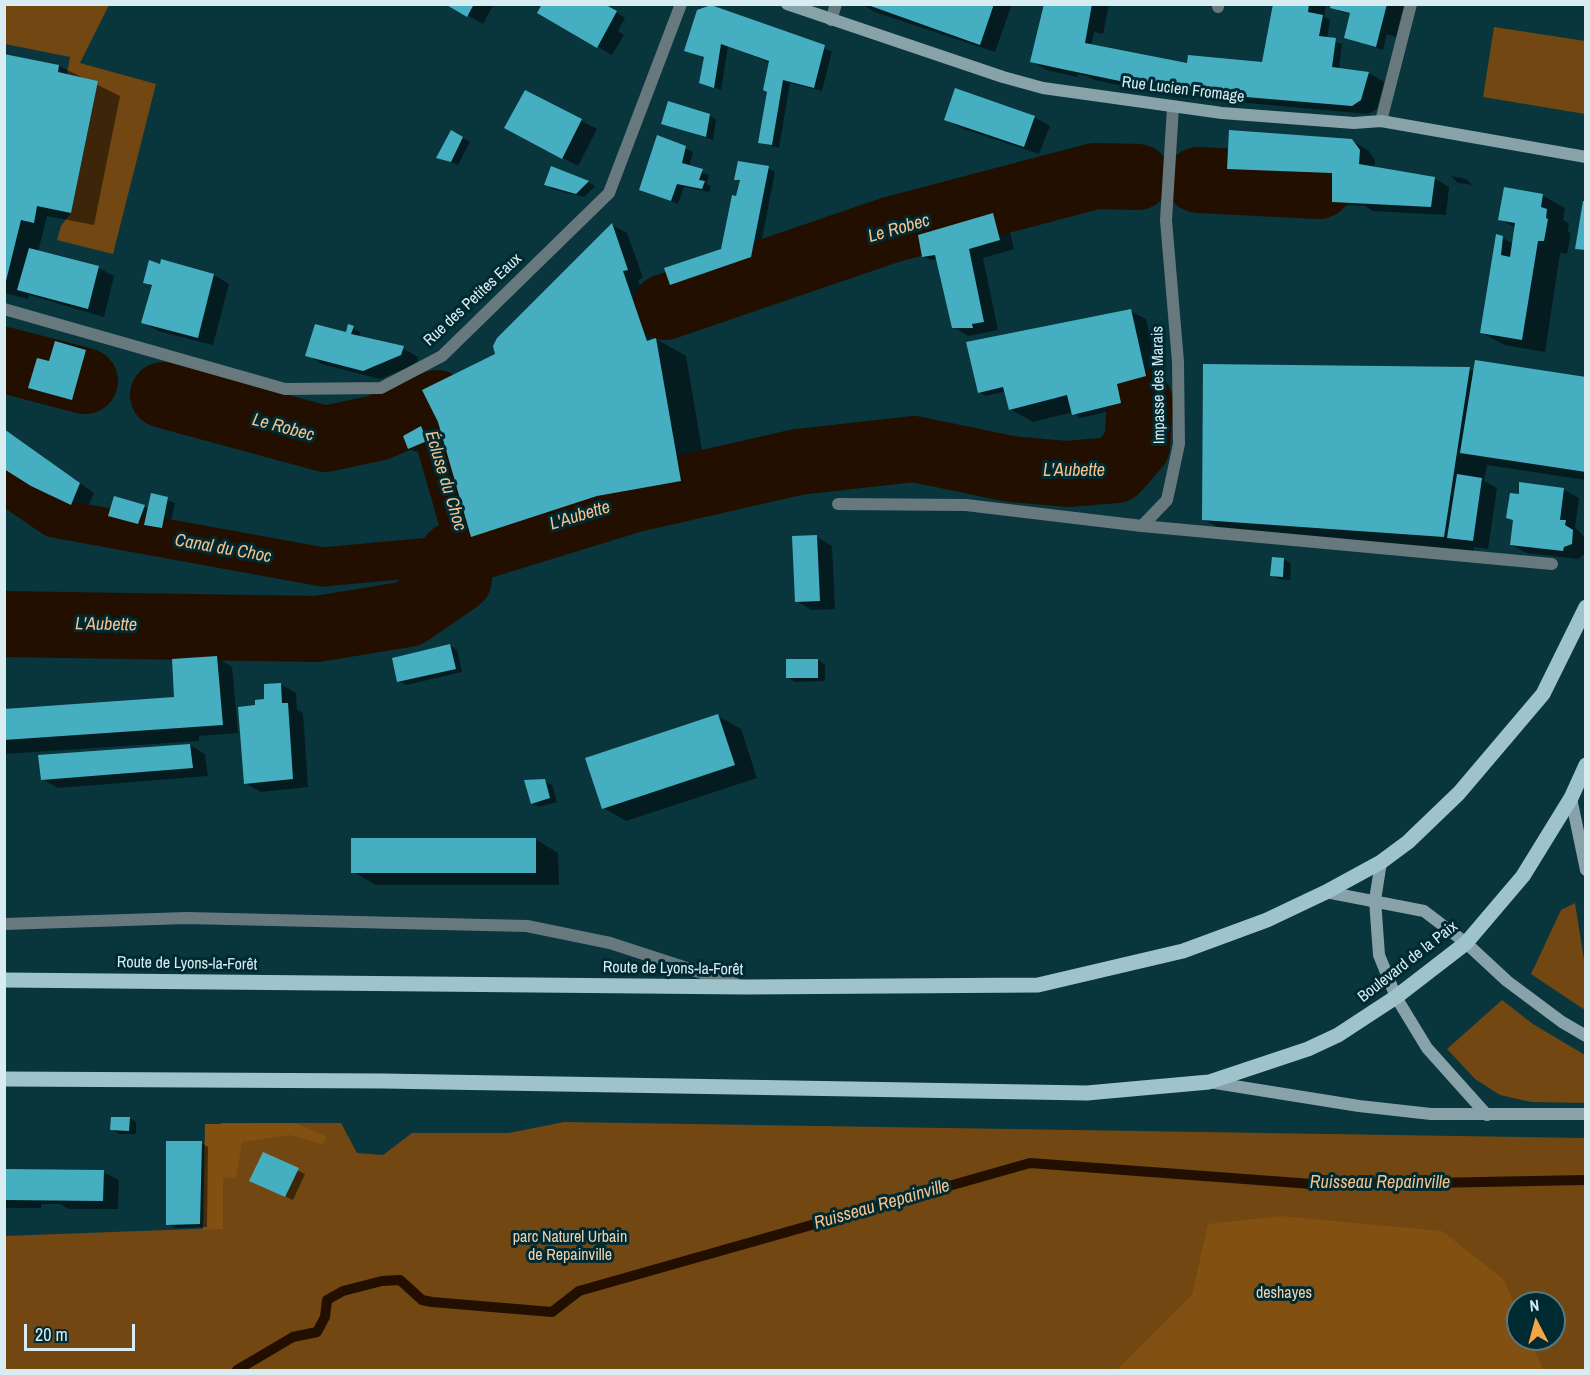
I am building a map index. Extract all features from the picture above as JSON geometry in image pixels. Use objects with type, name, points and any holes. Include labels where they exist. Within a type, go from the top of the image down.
[{"type":"main road","name":"Rue Lucien Fromage","points":[[788,4],[1043,88],[1173,107],[1354,123],[1381,121],[1586,157]]},
{"type":"main road","points":[[1326,892],[1381,862],[1408,842],[1459,794],[1543,694],[1586,607]]},
{"type":"main road","name":"Boulevard de la Paix","points":[[1209,1082],[1308,1049],[1338,1035],[1396,997],[1466,943],[1523,876],[1570,798],[1586,765]]},
{"type":"main road","points":[[1570,798],[1586,870]]},
{"type":"main road","points":[[1381,862],[1375,900],[1379,955],[1396,997],[1427,1048],[1487,1115]]},
{"type":"main road","points":[[1326,892],[1424,910],[1466,943],[1507,981],[1562,1022],[1586,1036]]},
{"type":"main road","name":"Route de Lyons-la-Forêt","points":[[4,980],[746,987],[1038,985],[1183,951],[1268,920],[1326,892]]},
{"type":"main road","points":[[4,1078],[1087,1093],[1209,1082],[1359,1106],[1431,1114],[1586,1114]]},
{"type":"street","name":"Rue des Petites Eaux","points":[[4,309],[285,389],[381,388],[442,356],[609,193],[681,4]]},
{"type":"street","points":[[831,20],[836,4]]},
{"type":"street","points":[[1381,121],[1411,4]]},
{"type":"street","name":"Impasse des Marais","points":[[1142,526],[1167,500],[1179,444],[1178,362],[1166,220],[1173,107]]},
{"type":"street","points":[[838,504],[966,505],[1142,526],[1552,564]]},
{"type":"street","points":[[4,924],[187,918],[527,926],[610,943],[746,987]]},
{"type":"green space","points":[[5,5],[109,5],[80,63],[156,84],[113,254],[57,240],[61,226],[71,213],[98,81],[67,74],[70,57],[5,44]]},
{"type":"green space","points":[[1494,27],[1585,41],[1585,114],[1483,97]]},
{"type":"green space","points":[[1575,903],[1585,966],[1585,1010],[1531,974],[1561,910]]},
{"type":"green space","points":[[1502,1000],[1533,1024],[1585,1055],[1585,1103],[1531,1102],[1500,1095],[1475,1079],[1447,1049]]},
{"type":"green space","name":"parc Naturel Urbain de Repainville","points":[[564,1122],[1585,1138],[1585,1370],[5,1370],[5,1236],[220,1228],[221,1123],[341,1123],[357,1153],[383,1155],[412,1133],[509,1133]]},
{"type":"green space","points":[[295,1123],[327,1137],[322,1144],[289,1135],[242,1142],[236,1178],[223,1177],[223,1229],[203,1230],[205,1124]]},
{"type":"green space","name":"deshayes","points":[[1280,1216],[1442,1231],[1504,1280],[1509,1291],[1506,1291],[1506,1351],[1535,1351],[1543,1370],[1117,1370],[1192,1295],[1208,1224]]},
{"type":"building","points":[[445,4],[474,4],[467,17]]},
{"type":"building","points":[[542,4],[604,4],[617,11],[597,48],[537,13]]},
{"type":"building","points":[[865,4],[994,4],[980,45]]},
{"type":"building","points":[[1044,4],[1092,4],[1085,43],[1187,63],[1188,55],[1262,62],[1273,4],[1309,4],[1308,12],[1323,15],[1319,36],[1336,38],[1332,67],[1369,72],[1361,100],[1352,106],[1163,90],[1062,69],[1030,62]]},
{"type":"building","points":[[1331,4],[1387,4],[1376,47],[1344,38],[1350,13],[1330,8]]},
{"type":"building","points":[[711,5],[825,45],[814,88],[783,80],[772,145],[758,143],[767,92],[763,90],[769,61],[721,44],[714,88],[699,83],[704,57],[684,51],[697,10]]},
{"type":"building","points":[[4,54],[59,65],[58,72],[98,81],[71,213],[37,206],[34,223],[21,220],[5,285]]},
{"type":"building","points":[[955,88],[1035,116],[1024,147],[944,120]]},
{"type":"building","points":[[525,90],[582,119],[562,159],[504,128]]},
{"type":"building","points":[[668,101],[710,114],[706,137],[661,124]]},
{"type":"building","points":[[451,130],[463,137],[451,162],[436,158]]},
{"type":"building","points":[[1229,130],[1352,139],[1360,150],[1359,164],[1435,177],[1431,207],[1332,202],[1332,173],[1227,169]]},
{"type":"building","points":[[657,135],[686,146],[682,163],[703,169],[699,180],[705,181],[702,189],[677,184],[671,201],[639,190]]},
{"type":"building","points":[[738,161],[769,166],[751,257],[670,285],[664,268],[721,249],[732,195],[736,196],[740,180],[734,180]]},
{"type":"building","points":[[551,166],[589,181],[576,194],[544,185]]},
{"type":"building","points":[[1504,187],[1543,194],[1541,207],[1547,209],[1546,218],[1548,219],[1544,241],[1538,241],[1522,340],[1480,333],[1496,234],[1503,236],[1501,255],[1510,257],[1515,223],[1498,220]]},
{"type":"building","points":[[1583,201],[1586,201],[1586,250],[1575,249]]},
{"type":"building","points":[[993,213],[1000,240],[969,249],[984,322],[972,324],[973,328],[952,328],[935,255],[922,257],[918,235]]},
{"type":"building","points":[[612,223],[628,270],[623,271],[647,341],[656,338],[681,481],[597,496],[471,537],[438,422],[422,390],[495,354],[493,346],[497,338]]},
{"type":"building","points":[[29,248],[99,266],[88,309],[17,290]]},
{"type":"building","points":[[161,259],[214,274],[198,338],[141,323],[152,285],[143,283],[149,260],[160,264]]},
{"type":"building","points":[[1131,309],[1146,376],[1117,384],[1121,403],[1072,415],[1067,395],[1009,410],[1003,387],[978,393],[966,342]]},
{"type":"building","points":[[315,324],[346,332],[348,324],[354,326],[351,334],[404,346],[401,355],[363,371],[305,356]]},
{"type":"building","points":[[55,341],[86,350],[72,400],[28,388],[37,358],[49,361]]},
{"type":"building","points":[[1475,360],[1586,377],[1586,472],[1460,453]]},
{"type":"building","points":[[1203,364],[1470,367],[1444,537],[1202,520]]},
{"type":"building","points":[[421,426],[427,441],[408,449],[403,436]]},
{"type":"building","points":[[4,429],[80,483],[71,505],[31,486],[4,469]]},
{"type":"building","points":[[1457,474],[1482,478],[1473,541],[1447,538]]},
{"type":"building","points":[[1519,482],[1564,488],[1560,520],[1566,520],[1565,525],[1573,530],[1572,544],[1564,547],[1563,551],[1510,545],[1513,520],[1506,518],[1510,493],[1519,494]]},
{"type":"building","points":[[151,493],[168,497],[162,528],[144,525]]},
{"type":"building","points":[[114,496],[145,505],[138,524],[108,516]]},
{"type":"building","points":[[817,535],[820,601],[795,602],[792,536]]},
{"type":"building","points":[[1272,557],[1284,558],[1283,577],[1270,576]]},
{"type":"building","points":[[450,644],[456,669],[397,682],[392,658]]},
{"type":"building","points":[[217,656],[223,725],[4,740],[4,709],[174,697],[172,659]]},
{"type":"building","points":[[786,659],[818,659],[818,678],[786,678]]},
{"type":"building","points":[[281,683],[282,703],[288,703],[293,779],[244,784],[238,707],[255,705],[255,700],[264,699],[264,684]]},
{"type":"building","points":[[718,714],[735,765],[602,809],[585,758]]},
{"type":"building","points":[[190,744],[193,768],[41,780],[38,755]]},
{"type":"building","points":[[545,779],[550,798],[531,804],[524,780]]},
{"type":"building","points":[[351,838],[536,838],[536,873],[351,873]]},
{"type":"building","points":[[111,1117],[130,1117],[129,1131],[110,1130]]},
{"type":"building","points":[[166,1141],[202,1141],[200,1224],[166,1225]]},
{"type":"building","points":[[263,1152],[299,1168],[285,1197],[249,1181]]},
{"type":"building","points":[[4,1169],[104,1170],[103,1201],[4,1200]]},
{"type":"waterway","name":"Le Robec","points":[[665,307],[890,230],[1095,176],[1138,177]]},
{"type":"waterway","name":"Le Robec","points":[[1198,180],[1319,186]]},
{"type":"waterway","name":"Le Robec","points":[[4,360],[85,381]]},
{"type":"waterway","name":"Le Robec","points":[[163,395],[325,439],[377,428],[437,403]]},
{"type":"waterway","name":"L'Aubette","points":[[4,624],[317,629],[408,614],[459,579],[453,555],[635,499],[798,462],[914,449],[1011,469],[1067,474],[1116,470],[1137,446],[1140,402]]},
{"type":"waterway","name":"Écluse du Choc","points":[[423,410],[430,423],[467,552]]},
{"type":"waterway","name":"Canal du Choc","points":[[4,484],[54,518],[323,567],[453,555]]},
{"type":"waterway","name":"Ruisseau Repainville","points":[[237,1370],[293,1337],[317,1332],[325,1317],[327,1300],[343,1291],[382,1281],[400,1280],[422,1300],[552,1312],[579,1291],[1030,1163],[1325,1185],[1586,1180]]}]
